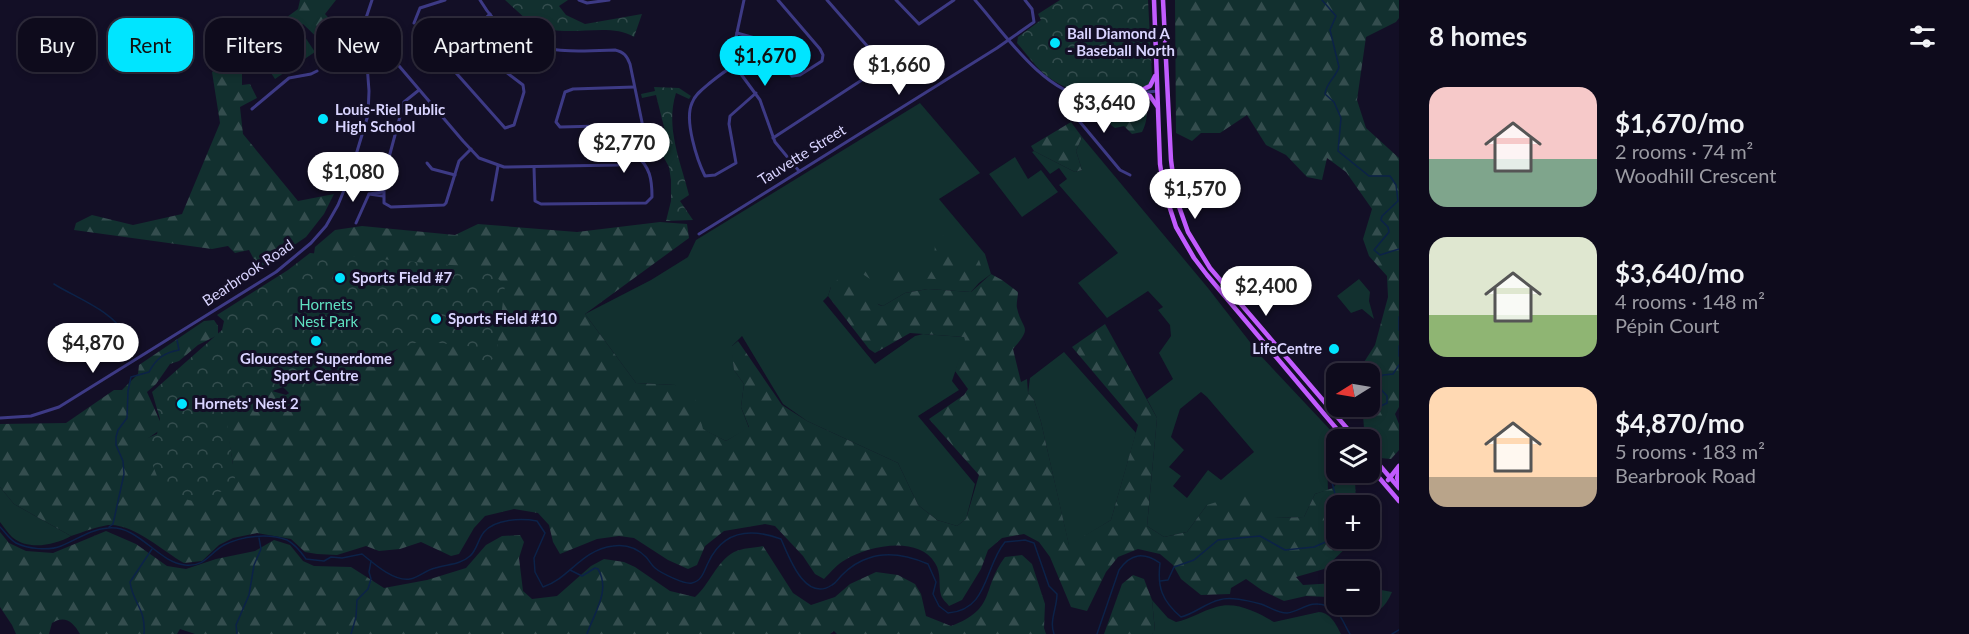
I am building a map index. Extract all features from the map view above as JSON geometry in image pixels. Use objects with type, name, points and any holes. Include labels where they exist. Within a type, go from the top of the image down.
[{"type":"main road","points":[[1154,0],[1160,164],[1167,203],[1184,244],[1214,284],[1337,429]]},
{"type":"main road","points":[[1163,0],[1170,160],[1176,198],[1188,232],[1196,248],[1220,280],[1348,429]]},
{"type":"main road","points":[[1138,93],[1150,86],[1156,70]]},
{"type":"main road","points":[[1157,91],[1167,90]]},
{"type":"main road","points":[[1138,93],[1150,96],[1158,108]]},
{"type":"main road","points":[[1214,284],[1220,280]]},
{"type":"main road","points":[[1290,373],[1295,368]]},
{"type":"main road","points":[[1381,467],[1391,470],[1399,467]]},
{"type":"main road","points":[[1381,467],[1399,488]]},
{"type":"main road","points":[[1384,484],[1399,467]]},
{"type":"main road","points":[[1399,467],[1399,483]]},
{"type":"main road","points":[[1380,479],[1399,501]]},
{"type":"street","name":"Bearbrook Road","points":[[366,18],[372,0]]},
{"type":"street","points":[[416,18],[420,8],[445,0]]},
{"type":"street","points":[[480,0],[494,18]]},
{"type":"street","points":[[579,0],[588,3],[609,0]]},
{"type":"street","points":[[744,0],[733,51],[735,66],[756,93],[773,138],[799,171]]},
{"type":"street","points":[[736,33],[762,40],[792,76],[800,75],[822,61],[823,55],[820,49],[778,0]]},
{"type":"street","points":[[773,138],[877,68],[878,62],[875,55],[827,0]]},
{"type":"street","points":[[896,0],[916,24],[919,24],[954,0]]},
{"type":"street","points":[[975,0],[1044,78],[1058,87],[1075,95],[1091,98],[1157,91]]},
{"type":"street","name":"Tauvette Street","points":[[699,234],[1034,22],[1032,9],[1025,0]]},
{"type":"street","points":[[486,18],[490,14]]},
{"type":"street","points":[[401,69],[471,150],[483,160],[498,165],[534,167],[618,165],[636,155],[644,140],[627,57],[615,50],[554,50]]},
{"type":"street","points":[[735,66],[723,72],[699,92],[691,104],[690,125],[705,176],[715,175],[736,163],[729,124],[730,116],[756,93]]},
{"type":"street","points":[[252,109],[290,78],[316,72]]},
{"type":"street","name":"Bearbrook Road","points":[[0,418],[31,416],[59,407],[276,272],[311,243],[326,226],[338,205],[359,149],[370,101],[368,72]]},
{"type":"street","points":[[455,72],[506,128],[514,125],[524,92],[523,85],[506,72]]},
{"type":"street","points":[[634,87],[573,89],[565,92],[556,122],[560,127],[642,125]]},
{"type":"street","points":[[419,90],[404,102],[384,176],[384,203],[388,206],[444,205],[459,161],[471,150]]},
{"type":"street","points":[[1075,95],[1073,104],[1075,116],[1120,170],[1130,175]]},
{"type":"street","points":[[534,167],[535,201],[541,204],[646,202],[651,197],[651,178],[648,169],[636,155]]},
{"type":"street","points":[[427,163],[432,169],[455,175]]},
{"type":"street","points":[[492,200],[498,165]]},
{"type":"street","points":[[356,223],[369,194],[383,194]]},
{"type":"green space","points":[[300,0],[336,0],[325,14],[329,18],[316,18],[316,36],[304,25],[304,18],[286,18],[298,9]]},
{"type":"green space","points":[[505,0],[568,0],[559,6],[566,15],[585,24],[642,14],[634,37],[611,30],[554,30],[554,18],[525,18]]},
{"type":"green space","points":[[1060,0],[1148,0],[1151,83],[1146,86],[1108,92],[1083,92],[1059,84],[1048,77],[1017,43],[1018,37],[1041,20],[1038,14]]},
{"type":"green space","points":[[1175,0],[1399,0],[1399,18],[1396,22],[1366,37],[1357,100],[1366,128],[1399,158],[1399,407],[1395,414],[1399,424],[1399,450],[1391,459],[1380,458],[1380,429],[1364,429],[1363,417],[1380,417],[1380,363],[1363,363],[1375,345],[1388,297],[1387,276],[1369,256],[1363,239],[1372,209],[1346,172],[1327,158],[1322,180],[1307,177],[1286,155],[1266,145],[1247,115],[1220,133],[1201,133],[1192,141],[1176,133]]},
{"type":"green space","points":[[304,36],[315,52],[304,59]]},
{"type":"green space","points":[[212,72],[242,72],[242,85],[250,84],[257,98],[240,107],[243,134],[298,201],[334,194],[324,214],[306,237],[259,269],[249,250],[235,253],[228,246],[212,249],[74,230],[76,223],[92,215],[133,225],[182,214],[220,123]]},
{"type":"green space","points":[[270,72],[285,72],[275,79]]},
{"type":"green space","points":[[654,87],[679,88],[691,96],[689,99],[676,93],[672,119],[675,145],[689,195],[680,201],[693,220],[666,221],[671,201],[671,180],[669,167],[663,156],[665,131],[656,95],[642,98],[641,94],[655,91]]},
{"type":"green space","points":[[1139,100],[1146,102],[1146,121],[1142,132],[1132,134],[1124,126],[1115,128],[1111,125],[1110,121],[1103,116],[1099,104],[1110,112],[1119,105]]},
{"type":"green space","points":[[920,103],[980,173],[939,199],[985,254],[991,274],[971,292],[928,289],[905,293],[883,306],[831,287],[828,296],[823,301],[875,364],[915,336],[923,334],[964,337],[966,340],[952,381],[959,390],[918,416],[975,484],[966,519],[957,526],[937,520],[918,505],[898,463],[807,421],[783,404],[742,336],[732,346],[734,370],[744,384],[741,407],[749,428],[726,441],[702,429],[675,385],[636,383],[585,314],[651,280],[688,257],[696,240]]},
{"type":"green space","points":[[1071,122],[1082,137],[1076,151],[1082,170],[1075,172],[1034,151],[1031,146]]},
{"type":"green space","points":[[1082,137],[1208,288],[1260,355],[1329,429],[1326,429],[1328,490],[1315,494],[1304,517],[1275,518],[1207,505],[1187,532],[1164,537],[1147,526],[1157,418],[1147,399],[1173,379],[1159,353],[1171,336],[1170,325],[1158,310],[1163,307],[1148,291],[1107,318],[1078,283],[1118,253],[1059,185],[1067,179],[1059,168],[1050,174],[1032,152],[1075,172],[1082,170],[1076,151]],"holes":[[[1201,392],[1254,452],[1221,480],[1208,470],[1187,498],[1173,486],[1181,476],[1169,467],[1184,450],[1171,437],[1180,409]]]},
{"type":"green space","points":[[1015,157],[1028,179],[1041,170],[1058,192],[1022,217],[989,174]]},
{"type":"green space","points":[[660,222],[687,224],[689,238],[585,314],[636,383],[675,385],[694,395],[703,429],[726,441],[749,427],[741,407],[744,384],[734,370],[731,347],[738,341],[782,405],[807,421],[898,463],[918,505],[937,520],[957,526],[966,519],[979,475],[929,419],[964,395],[968,389],[955,371],[964,337],[910,333],[875,353],[869,349],[828,296],[831,287],[839,278],[851,278],[879,305],[883,306],[905,293],[928,289],[971,292],[991,274],[1018,292],[1017,308],[1025,332],[1013,349],[1021,382],[1027,379],[1028,393],[1034,400],[1041,422],[1069,545],[1111,520],[1138,425],[1072,347],[1105,324],[1157,418],[1147,526],[1164,537],[1187,532],[1207,505],[1239,495],[1267,497],[1275,518],[1304,517],[1315,494],[1333,488],[1337,483],[1355,483],[1356,495],[1326,495],[1326,549],[1345,549],[1332,561],[1326,561],[1324,569],[1296,577],[1303,585],[1326,584],[1326,597],[1306,596],[1284,601],[1263,591],[1246,579],[1231,588],[1230,594],[1201,595],[1181,579],[1173,565],[1160,554],[1138,549],[1118,557],[1106,572],[1087,611],[1071,607],[1050,557],[1039,542],[1024,534],[1002,538],[988,550],[981,569],[962,600],[949,606],[941,595],[935,563],[927,554],[905,546],[879,547],[855,555],[839,564],[824,579],[815,574],[803,556],[775,526],[765,524],[724,531],[705,546],[697,565],[688,569],[668,560],[634,538],[619,536],[597,539],[560,554],[553,542],[549,525],[538,513],[514,509],[485,516],[474,528],[459,554],[451,556],[421,542],[400,549],[379,551],[366,546],[337,555],[317,554],[305,552],[291,539],[257,533],[233,538],[219,545],[202,561],[184,563],[127,528],[108,525],[71,536],[14,504],[0,487],[0,424],[66,423],[114,390],[122,390],[138,374],[139,365],[204,321],[214,320],[218,326],[218,335],[198,345],[179,361],[170,364],[156,384],[147,392],[163,428],[144,441],[211,491],[233,464],[225,418],[265,389],[286,395],[357,347],[390,356],[408,340],[313,260],[315,247],[335,230],[362,226],[455,235],[478,224],[577,232]]},
{"type":"green space","points":[[941,235],[949,238],[956,256],[979,260],[981,275],[960,282],[925,279],[891,284],[868,277],[856,266],[858,257],[880,272],[915,270],[934,257],[935,245]]},
{"type":"green space","name":"Hornets Nest Park","points":[[310,253],[486,268],[505,285],[496,357],[481,366],[476,347],[421,341],[318,377],[291,395],[283,387],[254,398],[227,424],[236,485],[197,502],[164,494],[143,440],[157,434],[160,419],[152,392],[222,330],[224,321],[217,315],[288,270]]},
{"type":"green space","points":[[1359,279],[1370,292],[1369,301],[1374,319],[1362,309],[1351,313],[1337,296]]},
{"type":"green space","points":[[1064,352],[1136,433],[1111,520],[1069,546],[1041,422],[1034,400],[1028,393],[1030,378]]},
{"type":"green space","points":[[0,487],[14,504],[71,536],[42,545],[26,544],[12,537],[0,522]]},
{"type":"green space","points":[[106,531],[136,544],[167,566],[186,569],[216,559],[255,551],[274,540],[290,545],[303,561],[314,566],[351,567],[384,588],[427,580],[466,568],[486,545],[502,536],[520,535],[524,542],[519,558],[523,591],[532,599],[557,596],[591,566],[604,559],[624,562],[670,591],[695,597],[728,556],[741,550],[763,546],[793,593],[811,605],[835,597],[850,584],[876,572],[898,575],[915,584],[921,594],[926,616],[951,626],[975,613],[982,605],[1005,557],[1022,555],[1032,564],[1045,604],[1046,634],[837,634],[834,631],[830,634],[195,634],[180,629],[177,634],[80,634],[71,623],[61,620],[52,623],[49,634],[16,634],[0,607],[0,532],[9,543],[26,551],[53,553]]},
{"type":"green space","points":[[1133,575],[1144,579],[1152,600],[1155,632],[1152,634],[1104,634],[1122,584]]},
{"type":"green space","points":[[1380,590],[1392,592],[1387,601],[1380,609]]},
{"type":"green space","points":[[1152,600],[1168,618],[1176,622],[1211,609],[1231,605],[1246,608],[1274,622],[1319,612],[1330,617],[1341,634],[1152,634],[1155,631]]},
{"type":"waterway","points":[[1322,0],[1336,16],[1330,30],[1339,67],[1325,94],[1334,102],[1341,118],[1338,151],[1369,176],[1390,176],[1396,185],[1398,201],[1382,216],[1381,220],[1388,227],[1389,232],[1374,250],[1380,255],[1399,249]]},
{"type":"waterway","points":[[54,284],[104,312],[113,320],[125,336],[128,354]]},
{"type":"waterway","points":[[1399,317],[1399,330]]},
{"type":"waterway","points":[[109,527],[113,524],[124,474],[116,437],[127,418],[131,377],[149,372],[161,357],[179,350],[177,340]]},
{"type":"waterway","points":[[1399,346],[1399,356]]},
{"type":"waterway","points":[[1380,378],[1383,375],[1393,374],[1399,365]]},
{"type":"waterway","points":[[1380,388],[1387,396],[1387,403],[1380,406]]},
{"type":"waterway","points":[[1160,581],[1168,580],[1174,567],[1194,560],[1218,540],[1260,536],[1285,550],[1314,547],[1328,541],[1332,534],[1330,518],[1336,498],[1332,483]]},
{"type":"waterway","points":[[0,527],[16,543],[38,549],[56,548],[96,530],[119,529],[139,538],[166,558],[185,565],[203,562],[219,548],[231,542],[255,536],[280,538],[298,548],[306,559],[324,561],[331,557],[342,558],[362,554],[384,571],[404,579],[413,578],[432,569],[466,559],[474,551],[484,532],[495,524],[531,520],[537,521],[545,533],[534,558],[535,572],[543,587],[561,577],[592,553],[618,546],[635,549],[662,573],[692,583],[700,578],[714,552],[730,538],[739,534],[759,533],[781,539],[799,576],[814,588],[822,589],[832,585],[854,565],[876,556],[899,555],[928,564],[936,582],[933,594],[939,606],[948,613],[961,610],[979,596],[998,552],[1005,542],[1025,540],[1034,543],[1049,586],[1057,594],[1052,624],[1054,634]]},
{"type":"waterway","points":[[237,634],[236,625],[249,595],[254,565],[261,549],[259,538]]},
{"type":"waterway","points":[[144,634],[143,618],[130,582],[152,549]]},
{"type":"waterway","points":[[1097,634],[1119,570],[1128,560],[1138,556],[1149,557],[1160,563],[1159,579],[1162,593],[1169,605],[1181,617],[1223,599],[1261,604],[1287,613],[1310,605],[1321,604],[1336,611],[1350,634]]},
{"type":"waterway","points":[[351,634],[356,617],[357,600],[368,589],[371,579],[369,572],[371,561]]},
{"type":"waterway","points":[[570,570],[582,576],[595,568],[602,577],[600,602],[587,634]]},
{"type":"waterway","points":[[1392,634],[1399,630]]},
{"type":"place","name":"Ball Diamond A - Baseball North","points":[[1055,43]]},
{"type":"place","name":"Louis-Riel Public High School","points":[[323,119]]},
{"type":"place","name":"Sports Field #7","points":[[340,278]]},
{"type":"place","name":"Sports Field #10","points":[[436,319]]},
{"type":"place","name":"Gloucester Superdome Sport Centre","points":[[316,341]]},
{"type":"place","name":"LifeCentre","points":[[1334,349]]},
{"type":"place","name":"Hornets' Nest 2","points":[[182,404]]}]
